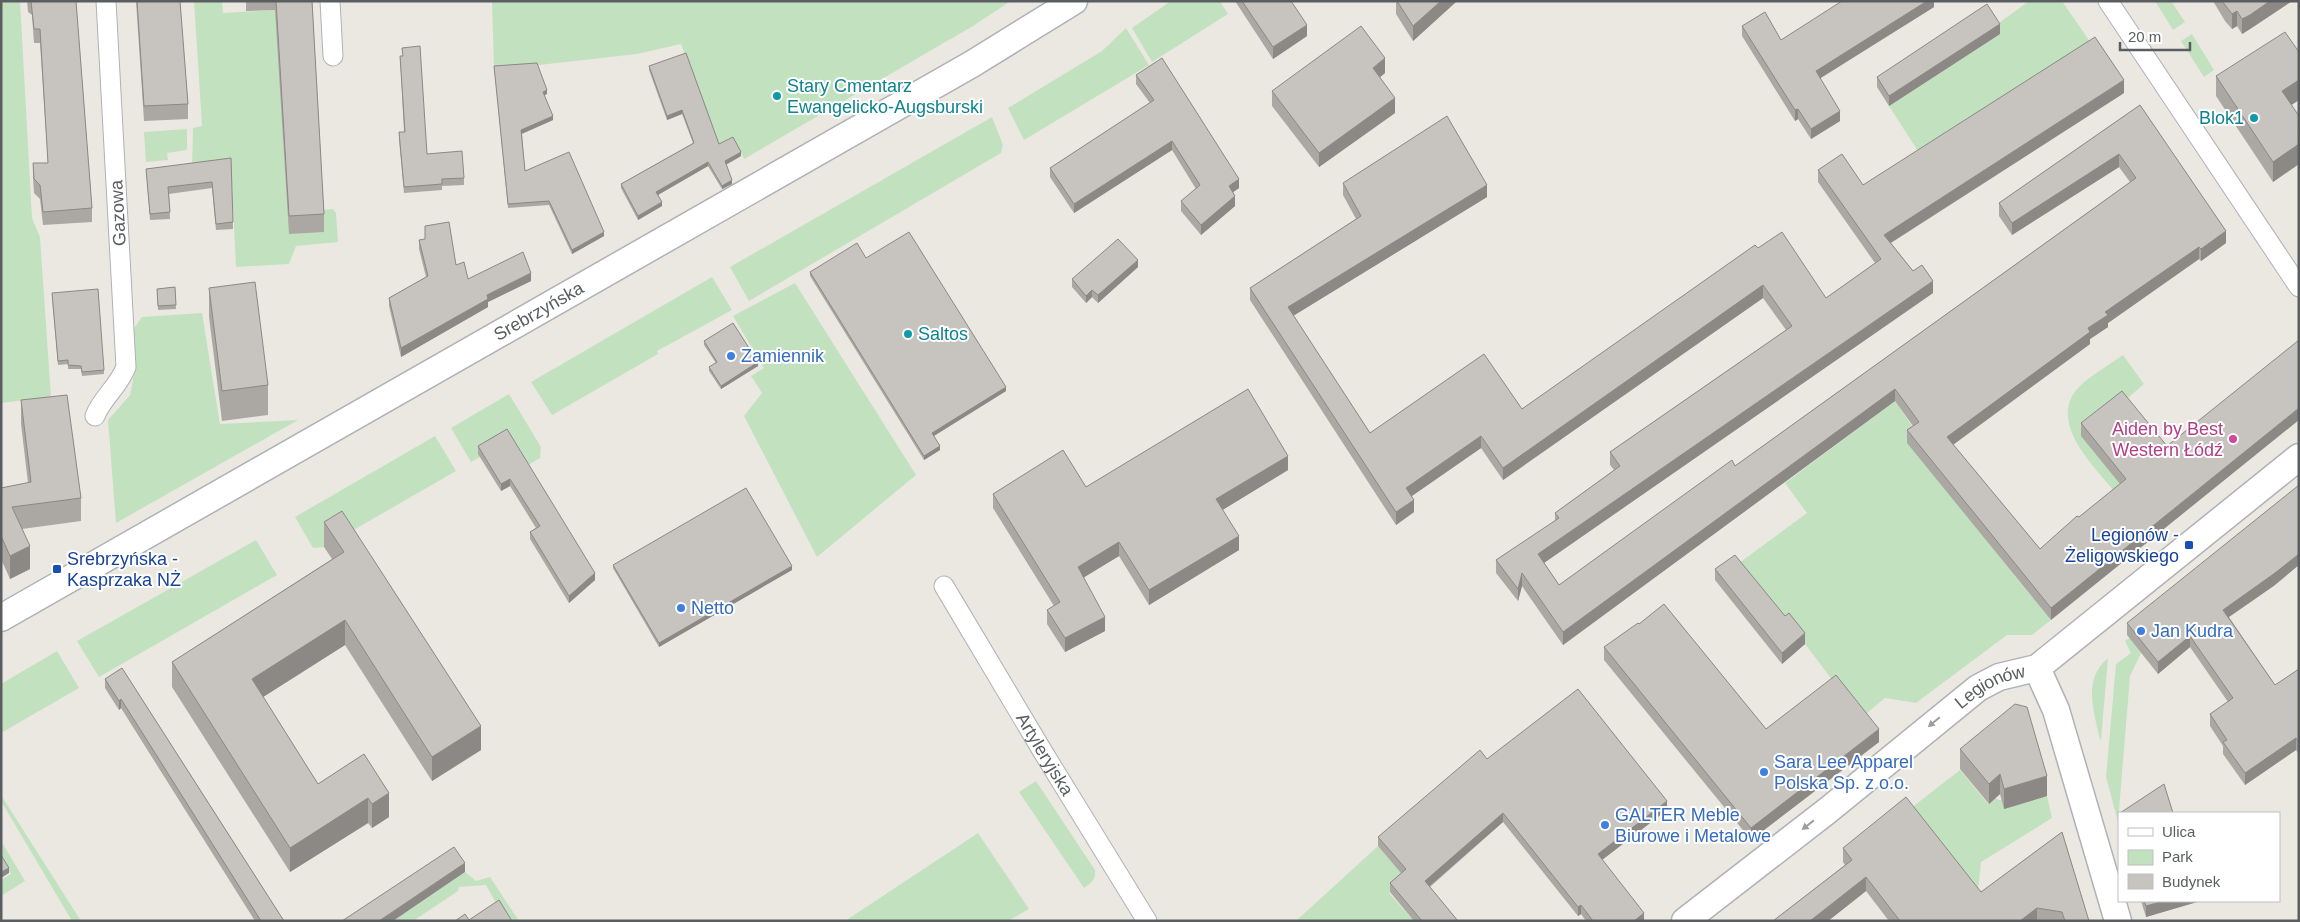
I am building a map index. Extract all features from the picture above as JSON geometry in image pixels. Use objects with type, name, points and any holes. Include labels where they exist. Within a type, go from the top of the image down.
[{"type":"main road","name":"Srebrzyńska","points":[[1,618],[972,64],[1074,1]]},
{"type":"main road","name":"Legionów","points":[[1685,921],[1827,811],[1978,688],[1999,677],[2037,668],[2299,457]]},
{"type":"main road","points":[[2037,668],[2056,710],[2118,921]]},
{"type":"street","name":"Gazowa","points":[[95,416],[98,409],[114,390],[126,367],[106,1]]},
{"type":"street","points":[[330,1],[333,56]]},
{"type":"street","points":[[2108,1],[2299,288]]},
{"type":"street","name":"Artyleryjska","points":[[944,586],[1042,752],[1147,921]]},
{"type":"green space","points":[[1,1],[20,1],[32,218],[40,237],[51,397],[1,403]]},
{"type":"green space","points":[[194,1],[222,1],[223,13],[275,10],[323,210],[333,209],[336,213],[338,242],[296,246],[289,264],[236,267],[231,164],[192,170],[193,128],[202,126]]},
{"type":"green space","name":"Stary Cmentarz Ewangelicko-Augsburski","points":[[492,1],[1011,1],[973,26],[744,159],[733,137],[719,145],[681,44],[637,54],[494,70]]},
{"type":"green space","points":[[1171,1],[1220,1],[1228,14],[1152,62],[1132,28]]},
{"type":"green space","points":[[2029,1],[2062,1],[2095,49],[1923,159],[1889,106],[2000,34],[1995,26]]},
{"type":"green space","points":[[2155,1],[2171,1],[2185,22],[2173,30]]},
{"type":"green space","points":[[1126,28],[1149,65],[1024,140],[1008,108],[1102,51]]},
{"type":"green space","points":[[2192,34],[2214,70],[2204,77],[2181,41]]},
{"type":"green space","points":[[992,117],[1003,145],[1001,153],[749,301],[730,267]]},
{"type":"green space","points":[[187,129],[187,150],[167,153],[168,160],[146,162],[144,132]]},
{"type":"green space","points":[[712,277],[732,310],[657,351],[658,354],[552,415],[531,382]]},
{"type":"green space","points":[[795,283],[916,475],[817,557],[744,416],[762,393],[751,376],[764,368],[733,316]]},
{"type":"green space","points":[[202,313],[220,424],[298,420],[116,523],[108,420],[130,395],[136,365],[133,330],[142,317]]},
{"type":"green space","points":[[2123,355],[2144,384],[2122,403],[2126,491],[2119,497],[2079,446],[2072,432],[2068,417],[2069,403],[2077,389],[2093,375]]},
{"type":"green space","points":[[509,394],[541,447],[540,458],[525,467],[480,457],[471,462],[451,428]]},
{"type":"green space","points":[[1895,401],[2004,562],[2051,620],[2032,635],[2007,635],[1916,703],[1885,698],[1861,718],[1790,624],[1735,566],[1807,513],[1785,483]]},
{"type":"green space","points":[[435,436],[456,471],[324,547],[313,548],[295,517]]},
{"type":"green space","points":[[256,540],[277,575],[99,677],[77,641]]},
{"type":"green space","points":[[2130,638],[2141,653],[2130,676],[2118,822],[2106,777],[2116,664],[2131,653],[2125,641]]},
{"type":"green space","points":[[57,651],[79,688],[1,733],[1,684]]},
{"type":"green space","points":[[2108,658],[2100,740],[2093,707],[2092,686],[2100,667]]},
{"type":"green space","points":[[1960,770],[1988,804],[1995,798],[1999,800],[2047,796],[2052,818],[1981,862],[1977,902],[1906,812]]},
{"type":"green space","points":[[1036,781],[1095,870],[1094,879],[1084,888],[1019,792]]},
{"type":"green space","points":[[1,795],[81,921],[72,921],[1,801]]},
{"type":"green space","points":[[978,833],[1029,909],[1008,921],[845,921]]},
{"type":"green space","points":[[1,841],[25,881],[1,896],[1,880],[11,874],[1,857]]},
{"type":"green space","points":[[1378,846],[1406,878],[1389,893],[1414,921],[1296,921]]},
{"type":"green space","points":[[465,872],[476,881],[490,877],[519,921],[506,921],[486,885],[459,887],[458,891],[413,921],[393,921]]},
{"type":"building","points":[[31,1],[76,1],[92,208],[43,212],[40,185],[34,179],[33,163],[48,163],[40,29],[34,29]]},
{"type":"building","points":[[137,1],[180,1],[188,104],[144,106]]},
{"type":"building","points":[[276,1],[312,1],[324,214],[289,216]]},
{"type":"building","points":[[1242,1],[1291,1],[1307,25],[1273,47]]},
{"type":"building","points":[[1397,1],[1441,1],[1413,26]]},
{"type":"building","points":[[1842,1],[1927,1],[1816,71],[1840,111],[1811,129],[1798,109],[1795,110],[1742,26],[1765,12],[1781,40]]},
{"type":"building","points":[[2222,1],[2270,1],[2242,19],[2237,11],[2232,14]]},
{"type":"building","points":[[1987,4],[2000,24],[1889,96],[1877,77]]},
{"type":"building","points":[[1361,26],[1385,58],[1373,68],[1395,98],[1319,153],[1272,91]]},
{"type":"building","name":"Blok1","points":[[2285,32],[2299,52],[2299,80],[2282,91],[2299,116],[2299,144],[2273,162],[2216,76]]},
{"type":"building","points":[[2095,37],[2124,80],[1884,235],[1913,271],[1922,265],[1933,281],[1538,554],[1559,585],[1732,460],[1735,466],[2136,178],[2119,154],[2012,223],[1999,203],[2140,105],[2226,231],[2201,249],[2199,247],[2105,312],[2108,315],[2088,328],[2090,332],[1947,437],[2040,549],[2077,516],[2079,517],[2126,479],[2081,423],[2122,391],[2167,446],[2299,340],[2299,408],[2051,608],[1907,430],[1919,422],[1895,389],[1563,632],[1522,573],[1518,589],[1496,560],[1559,518],[1555,513],[1620,466],[1610,452],[1792,326],[1763,285],[1503,468],[1481,436],[1406,488],[1414,500],[1396,512],[1250,288],[1361,216],[1343,183],[1447,116],[1487,185],[1288,307],[1370,433],[1484,354],[1522,409],[1755,245],[1758,248],[1782,232],[1826,298],[1881,259],[1818,170],[1842,154],[1863,185]]},
{"type":"building","points":[[420,46],[427,154],[462,151],[464,178],[442,179],[442,184],[404,187],[399,132],[405,132],[400,56],[403,56],[402,48]]},
{"type":"building","points":[[686,53],[719,144],[733,137],[741,152],[725,161],[732,180],[722,186],[708,162],[656,192],[662,202],[638,216],[621,184],[694,143],[682,110],[667,116],[649,66]]},
{"type":"building","points":[[1162,58],[1239,179],[1229,186],[1235,196],[1201,225],[1181,201],[1200,185],[1172,141],[1074,204],[1050,168],[1154,100],[1136,75]]},
{"type":"building","points":[[537,63],[547,90],[543,92],[553,116],[521,130],[525,171],[569,152],[604,232],[572,250],[549,201],[508,204],[494,66]]},
{"type":"building","points":[[231,158],[233,222],[216,224],[212,182],[168,187],[170,212],[150,214],[146,169]]},
{"type":"building","points":[[449,222],[456,265],[464,262],[468,279],[523,252],[531,273],[487,295],[488,299],[401,348],[389,298],[428,276],[419,240],[425,239],[425,226]]},
{"type":"building","name":"Saltos","points":[[909,232],[1006,387],[932,433],[940,446],[924,456],[810,272],[857,243],[866,258]]},
{"type":"building","points":[[1118,239],[1138,260],[1098,295],[1092,290],[1086,296],[1072,279]]},
{"type":"building","points":[[255,282],[268,385],[222,391],[209,288]]},
{"type":"building","points":[[175,287],[176,305],[158,306],[157,289]]},
{"type":"building","points":[[98,289],[104,370],[82,372],[81,366],[68,365],[68,360],[58,361],[52,293]]},
{"type":"building","name":"Zamiennik","points":[[733,323],[758,362],[721,386],[709,367],[717,362],[704,341]]},
{"type":"building","points":[[1248,389],[1288,456],[1216,499],[1239,536],[1149,590],[1119,542],[1078,567],[1105,617],[1065,638],[1047,610],[1060,602],[993,494],[1063,450],[1086,487]]},
{"type":"building","points":[[67,395],[81,498],[12,507],[30,546],[10,556],[1,536],[1,488],[31,482],[21,400]]},
{"type":"building","points":[[507,429],[595,573],[569,596],[530,532],[540,526],[510,479],[501,484],[478,446]]},
{"type":"building","points":[[2299,485],[2299,554],[2223,610],[2275,685],[2299,669],[2299,743],[2296,738],[2245,773],[2223,742],[2227,740],[2210,714],[2233,698],[2190,636],[2158,662],[2127,623]]},
{"type":"building","name":"Netto","points":[[746,488],[792,566],[659,643],[613,565]]},
{"type":"building","points":[[342,511],[481,726],[432,757],[345,620],[252,679],[318,784],[364,754],[389,793],[372,804],[368,798],[290,848],[172,662],[344,552],[324,522]]},
{"type":"building","points":[[1735,555],[1785,616],[1789,613],[1805,633],[1782,653],[1715,569]]},
{"type":"building","points":[[1664,604],[1766,729],[1836,675],[1879,729],[1751,828],[1604,647],[1639,624]]},
{"type":"building","points":[[122,668],[284,921],[261,921],[121,699],[119,701],[105,679]]},
{"type":"building","points":[[1578,689],[1667,801],[1598,854],[1644,913],[1634,921],[1593,921],[1581,905],[1578,907],[1503,813],[1425,881],[1458,921],[1422,921],[1390,883],[1406,869],[1378,837],[1480,750],[1487,759]]},
{"type":"building","points":[[2015,704],[2027,707],[2047,776],[2004,789],[2000,774],[1989,784],[1960,749]]},
{"type":"building","points":[[2164,784],[2173,812],[2122,812]]},
{"type":"building","points":[[1906,797],[1981,892],[2062,832],[2089,921],[2065,921],[2062,912],[2037,908],[2020,921],[1900,921],[1866,877],[1810,921],[1773,921],[1852,860],[1843,848]]},
{"type":"building","points":[[454,847],[465,863],[379,921],[342,921]]},
{"type":"building","points":[[1,855],[9,868],[1,872]]},
{"type":"building","points":[[499,900],[512,921],[455,921],[465,914],[469,920]]},
{"type":"building","points":[[2144,902],[2160,902],[2146,906]]},
{"type":"place","name":"Stary Cmentarz Ewangelicko-Augsburski","points":[[777,96]]},
{"type":"place","name":"Blok1","points":[[2254,118]]},
{"type":"place","name":"Saltos","points":[[908,334]]},
{"type":"place","name":"Zamiennik","points":[[731,356]]},
{"type":"place","name":"Aiden by Best Western Łódź","points":[[2233,439]]},
{"type":"place","name":"Legionów - Żeligowskiego","points":[[2189,545]]},
{"type":"place","name":"Srebrzyńska - Kasprzaka NŻ","points":[[57,569]]},
{"type":"place","name":"Netto","points":[[681,608]]},
{"type":"place","name":"Jan Kudra","points":[[2141,631]]},
{"type":"place","name":"Sara Lee Apparel Polska Sp. z o.o.","points":[[1764,772]]},
{"type":"place","name":"GALTER Meble Biurowe i Metalowe","points":[[1605,825]]}]
